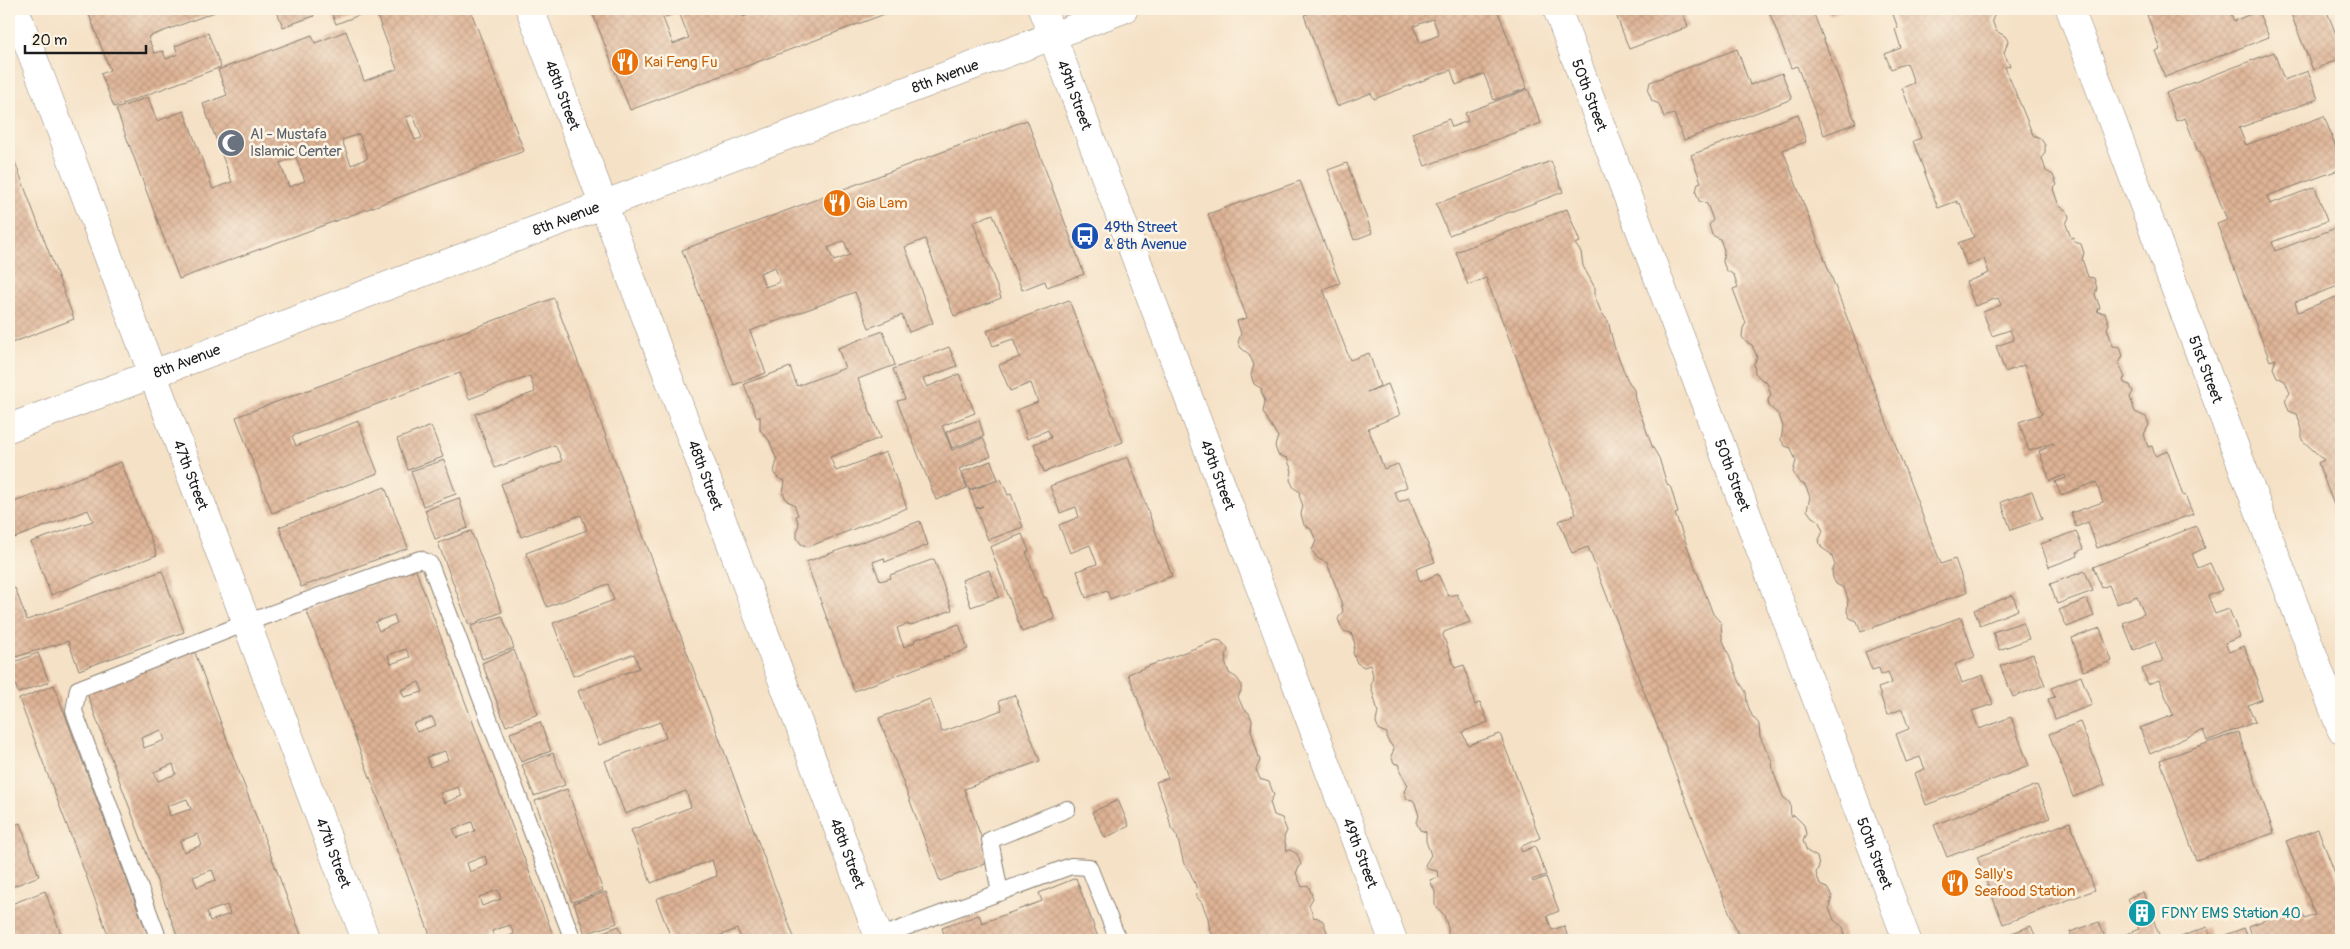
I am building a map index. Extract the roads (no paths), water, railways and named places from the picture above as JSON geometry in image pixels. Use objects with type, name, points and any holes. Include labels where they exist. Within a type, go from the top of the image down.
[{"type":"street","name":"47th Street","points":[[15,9],[366,940]]},
{"type":"street","name":"48th Street","points":[[530,9],[879,939]]},
{"type":"street","name":"49th Street","points":[[1042,9],[1393,940]]},
{"type":"street","name":"8th Avenue","points":[[9,428],[1124,9]]},
{"type":"street","name":"50th Street","points":[[1557,9],[1907,940]]},
{"type":"street","name":"51st Street","points":[[2070,9],[2341,729]]},
{"type":"lane","points":[[159,940],[74,710],[78,689],[246,623],[420,559],[430,564],[572,940]]},
{"type":"lane","points":[[1000,893],[990,840],[1067,809]]},
{"type":"lane","points":[[879,939],[1071,866],[1088,868],[1118,940]]},
{"type":"place","name":"Kai Feng Fu","points":[[625,62]]},
{"type":"place","name":"Al - Mustafa Islamic Center","points":[[231,143]]},
{"type":"place","name":"Gia Lam","points":[[837,203]]},
{"type":"place","name":"49th Street & 8th Avenue","points":[[1085,236]]},
{"type":"place","name":"Sally's Seafood Station","points":[[1955,883]]},
{"type":"place","name":"FDNY EMS Station 40","points":[[2142,913]]}]
